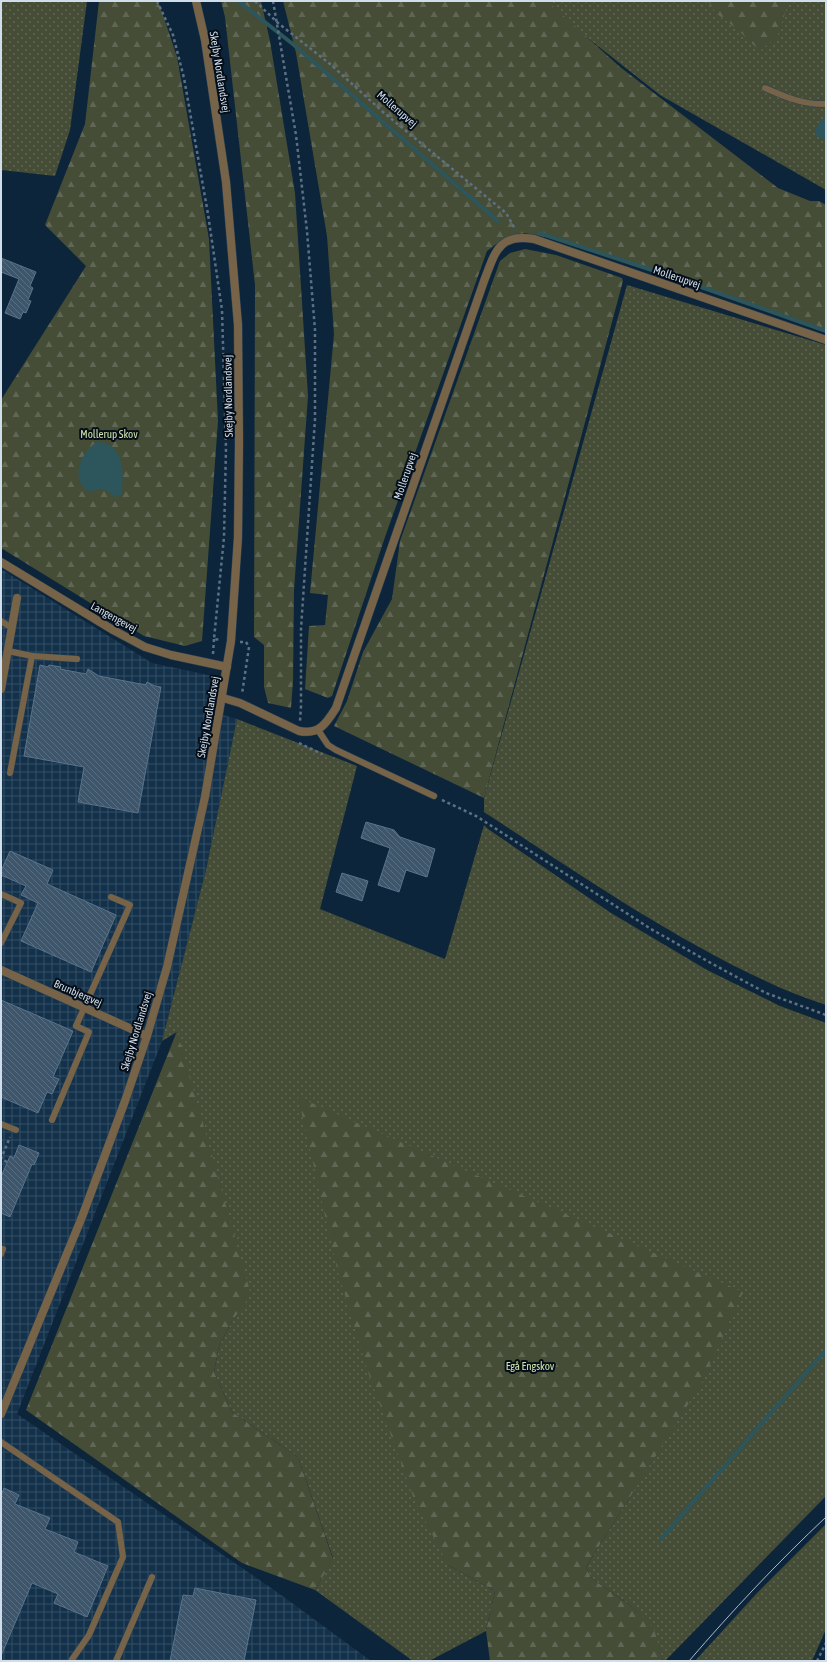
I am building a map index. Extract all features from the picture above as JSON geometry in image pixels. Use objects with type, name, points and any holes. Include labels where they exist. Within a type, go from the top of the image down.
[{"type":"street","name":"Skejby Nordlandsvej","points":[[1,1414],[82,1216],[125,1101],[147,1036],[167,967],[181,909],[205,797],[228,666],[238,537],[238,325],[226,182],[205,40],[196,1]]},
{"type":"street","name":"Mollerupvej","points":[[318,730],[327,723],[336,708],[494,254],[505,242],[520,237],[534,240],[826,340]]},
{"type":"street","name":"Langengevej","points":[[1,562],[107,627],[145,647],[171,656],[228,666]]},
{"type":"street","points":[[1,689],[17,598]]},
{"type":"street","points":[[223,698],[240,702],[299,730],[307,732],[318,730]]},
{"type":"street","name":"Brunbjergvej","points":[[1,970],[147,1036]]},
{"type":"lane","points":[[765,88],[781,96],[807,104],[826,104]]},
{"type":"lane","points":[[1,621],[12,628]]},
{"type":"lane","points":[[8,651],[32,656],[77,659]]},
{"type":"lane","points":[[10,773],[32,656]]},
{"type":"lane","points":[[318,730],[328,745],[336,750],[434,796]]},
{"type":"lane","points":[[1,894],[21,903],[1,943]]},
{"type":"lane","points":[[52,1120],[89,1032],[76,1026],[130,905],[111,897]]},
{"type":"lane","points":[[1,1124],[15,1130]]},
{"type":"lane","points":[[1,1249],[3,1250],[1,1254]]},
{"type":"lane","points":[[1,1442],[118,1522],[123,1557],[89,1635],[71,1661]]},
{"type":"lane","points":[[116,1661],[152,1577]]},
{"type":"path","points":[[157,1],[173,35],[184,78],[208,214],[222,310],[226,448],[224,537],[214,639],[246,642],[249,647],[240,702]]},
{"type":"path","name":"Mollerupvej","points":[[255,1],[278,23],[330,64],[383,112],[506,213],[520,237]]},
{"type":"path","points":[[273,1],[278,23],[297,142],[307,231],[315,330],[315,420],[301,629],[301,706],[299,730]]},
{"type":"path","points":[[434,796],[476,816],[651,929],[709,962],[766,993],[826,1015]]},
{"type":"path","points":[[8,1162],[1,1159],[15,1130]]},
{"type":"path","points":[[817,1661],[826,1643]]},
{"type":"shaded area","points":[[826,118],[826,140],[816,136],[816,129],[820,121]]},
{"type":"shaded area","points":[[97,442],[106,443],[113,447],[118,453],[121,461],[123,478],[121,495],[114,497],[106,490],[89,492],[83,487],[79,473],[82,459],[91,446]]},
{"type":"shaded area","points":[[1,569],[152,663],[213,676],[209,711],[237,719],[206,870],[162,1041],[17,1414],[277,1592],[371,1661],[1,1661]]},
{"type":"green space","points":[[1,1],[87,1],[70,130],[55,176],[1,170]]},
{"type":"green space","name":"Mollerup Skov","points":[[99,1],[156,1],[160,6],[177,57],[209,239],[218,421],[202,641],[185,646],[144,636],[1,548],[1,400],[86,266],[45,225],[85,124]]},
{"type":"green space","points":[[221,1],[261,1],[270,41],[295,193],[308,396],[294,590],[293,681],[291,708],[268,703],[264,687],[264,645],[254,637],[255,285],[225,17]]},
{"type":"green space","points":[[283,1],[547,1],[620,67],[778,188],[810,201],[819,201],[826,205],[826,330],[560,240],[525,233],[503,239],[487,251],[385,537],[332,696],[328,698],[305,689],[309,626],[325,625],[328,595],[310,593],[334,334],[327,236],[296,53]]},
{"type":"green space","points":[[541,1],[826,1],[826,190],[660,95]]},
{"type":"green space","points":[[708,1],[789,1],[777,37],[760,51],[737,29],[716,13]]},
{"type":"green space","points":[[525,249],[556,255],[622,278],[623,281],[484,798],[334,726],[347,701],[363,652],[392,599],[400,541],[500,261],[510,253]]},
{"type":"green space","points":[[627,285],[826,345],[826,1005],[783,989],[667,929],[484,812],[484,798]]},
{"type":"green space","points":[[237,719],[357,766],[320,909],[445,959],[484,825],[611,913],[707,970],[780,1006],[826,1023],[826,1496],[665,1661],[663,1661],[653,1629],[630,1605],[591,1578],[586,1567],[631,1495],[448,1565],[495,1591],[486,1631],[429,1661],[413,1661],[315,1590],[333,1558],[298,1457],[232,1412],[214,1372],[219,1346],[232,1321],[177,1032],[162,1041],[206,870]]},
{"type":"green space","points":[[177,1031],[251,1295],[232,1321],[219,1346],[214,1372],[232,1412],[298,1457],[333,1559],[315,1590],[242,1563],[26,1410]]},
{"type":"green space","name":"Egå Engskov","points":[[298,1097],[743,1292],[702,1382],[586,1567],[591,1578],[630,1605],[654,1629],[663,1661],[490,1661],[486,1631],[495,1591],[448,1565],[414,1499],[367,1369],[338,1272]]},
{"type":"green space","points":[[826,1524],[826,1629],[812,1661],[695,1661],[758,1592]]},
{"type":"building","points":[[1,258],[36,272],[30,286],[33,288],[28,300],[31,301],[26,313],[23,312],[20,319],[5,313],[19,279],[1,272]]},
{"type":"building","points":[[40,665],[48,667],[49,665],[61,667],[60,669],[86,674],[88,669],[99,676],[146,685],[147,682],[161,687],[138,813],[78,802],[84,767],[24,756]]},
{"type":"building","points":[[366,822],[394,830],[400,837],[435,849],[427,877],[406,870],[399,892],[378,885],[390,848],[361,838]]},
{"type":"building","points":[[10,851],[53,870],[47,884],[116,915],[91,972],[21,941],[38,903],[21,895],[26,886],[1,875],[1,871]]},
{"type":"building","points":[[342,873],[368,881],[362,901],[336,892]]},
{"type":"building","points":[[1,1000],[73,1031],[53,1077],[59,1079],[52,1094],[47,1092],[38,1113],[1,1097]]},
{"type":"building","points":[[19,1145],[39,1153],[34,1165],[32,1164],[10,1217],[1,1213],[1,1177],[10,1156],[14,1158]]},
{"type":"building","points":[[4,1488],[19,1495],[15,1504],[50,1518],[45,1529],[78,1542],[74,1552],[108,1566],[87,1617],[54,1603],[58,1594],[32,1583],[1,1656],[1,1496]]},
{"type":"building","points":[[195,1588],[256,1600],[244,1661],[170,1661],[183,1595],[193,1596]]},
{"type":"waterway","points":[[238,1],[294,45],[498,221]]},
{"type":"waterway","points":[[539,233],[664,274],[826,331]]},
{"type":"waterway","points":[[661,1539],[826,1350]]},
{"type":"tram line","points":[[689,1661],[790,1551],[826,1517]]}]
